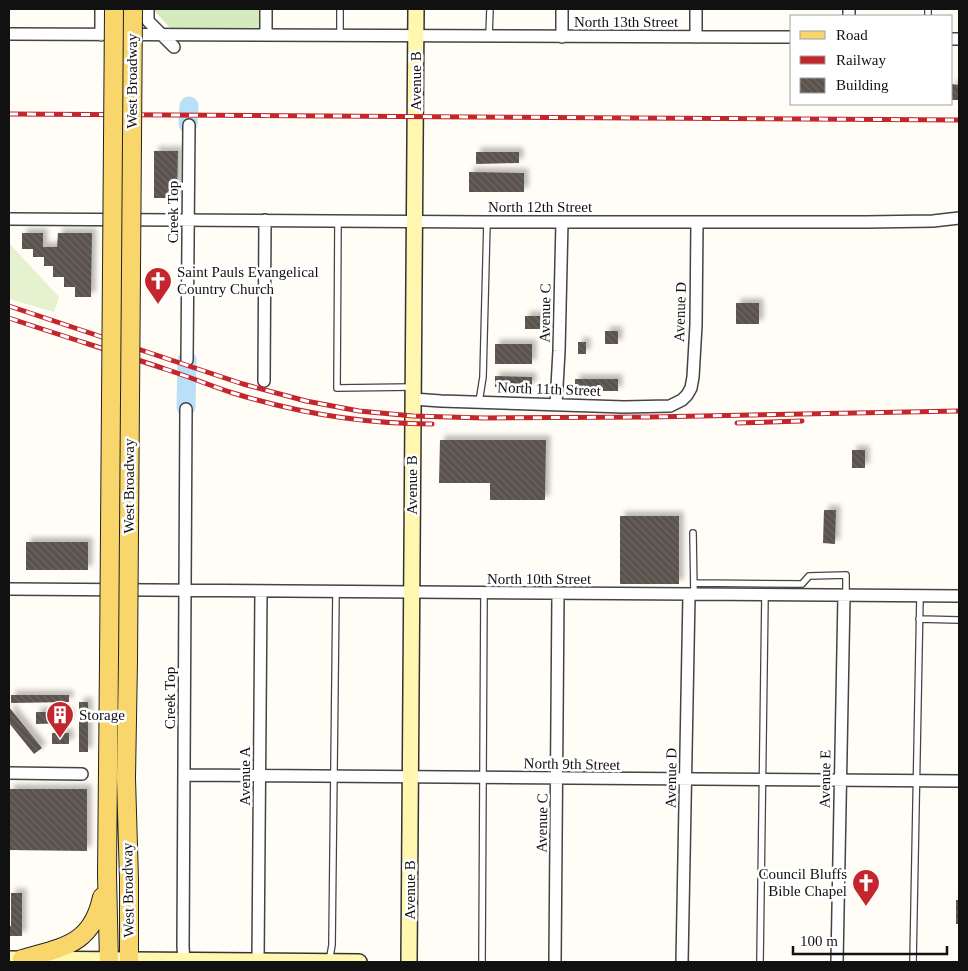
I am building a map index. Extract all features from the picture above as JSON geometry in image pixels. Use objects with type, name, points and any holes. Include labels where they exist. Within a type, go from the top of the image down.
[{"type":"main road","name":"West Broadway","points":[[109,961],[107,875],[114,9]]},
{"type":"main road","name":"West Broadway","points":[[129,961],[126,778],[133,9]]},
{"type":"main road","points":[[15,959],[73,942],[88,931],[100,910],[107,875]]},
{"type":"street","points":[[100,35],[101,9]]},
{"type":"street","points":[[148,9],[148,21],[174,47]]},
{"type":"street","points":[[266,9],[266,35]]},
{"type":"street","name":"Avenue B","points":[[409,962],[416,9]]},
{"type":"street","points":[[562,9],[562,37]]},
{"type":"street","points":[[696,9],[696,38]]},
{"type":"street","name":"North 13th Street","points":[[9,34],[790,37]]},
{"type":"street","name":"Creek Top","points":[[187,360],[189,125]]},
{"type":"street","name":"North 12th Street","points":[[9,219],[414,222],[876,222],[933,221],[959,218]]},
{"type":"street","points":[[264,381],[265,220]]},
{"type":"street","name":"Avenue C","points":[[556,404],[562,222]]},
{"type":"street","name":"Avenue D","points":[[682,400],[691,388],[693,376],[696,325],[697,222]]},
{"type":"street","name":"North 11th Street","points":[[413,393],[479,402],[624,407],[663,406],[676,404],[682,400]]},
{"type":"street","name":"Creek Top","points":[[184,961],[186,409]]},
{"type":"street","name":"North 10th Street","points":[[9,589],[119,588],[412,593],[959,596]]},
{"type":"street","name":"Avenue A","points":[[258,961],[261,591]]},
{"type":"street","name":"Avenue C","points":[[556,962],[558,594]]},
{"type":"street","name":"Avenue D","points":[[682,962],[692,595]]},
{"type":"street","name":"Avenue E","points":[[837,962],[845,596]]},
{"type":"street","points":[[9,773],[82,774]]},
{"type":"street","name":"North 9th Street","points":[[184,776],[959,781]]},
{"type":"street","points":[[15,959],[359,962]]},
{"type":"lane","points":[[340,9],[340,35]]},
{"type":"lane","points":[[489,36],[490,9]]},
{"type":"lane","points":[[338,221],[337,388],[413,393]]},
{"type":"lane","points":[[479,402],[483,377],[487,222]]},
{"type":"lane","points":[[692,595],[694,583],[694,533]]},
{"type":"lane","points":[[694,583],[802,584],[809,576],[846,575],[845,596]]},
{"type":"lane","points":[[329,962],[332,945],[336,592]]},
{"type":"lane","points":[[482,962],[484,593]]},
{"type":"lane","points":[[760,962],[765,595]]},
{"type":"lane","points":[[913,962],[920,596]]},
{"type":"lane","points":[[919,619],[959,620]]},
{"type":"green space","points":[[153,9],[260,9],[260,29],[170,28]]},
{"type":"green space","points":[[9,243],[59,297],[54,312],[9,299]]},
{"type":"building","points":[[953,84],[959,85],[959,100],[953,100]]},
{"type":"building","points":[[154,151],[178,151],[177,198],[154,198]]},
{"type":"building","points":[[476,152],[519,152],[519,163],[476,164]]},
{"type":"building","points":[[469,172],[524,173],[524,192],[469,192]]},
{"type":"building","points":[[22,233],[43,233],[43,247],[57,247],[58,233],[92,233],[91,297],[75,297],[75,287],[64,287],[64,277],[53,277],[53,266],[44,266],[44,257],[33,257],[33,249],[22,249]]},
{"type":"building","points":[[736,303],[759,303],[759,324],[736,324]]},
{"type":"building","points":[[525,316],[540,316],[540,329],[525,329]]},
{"type":"building","points":[[605,331],[618,331],[618,344],[605,344]]},
{"type":"building","points":[[578,342],[586,342],[586,354],[578,354]]},
{"type":"building","points":[[495,344],[532,344],[532,364],[495,364]]},
{"type":"building","points":[[495,376],[532,377],[532,387],[495,387]]},
{"type":"building","points":[[575,379],[618,379],[618,391],[575,391]]},
{"type":"building","points":[[440,440],[546,440],[545,500],[490,500],[490,483],[439,483]]},
{"type":"building","points":[[852,450],[865,450],[865,468],[852,468]]},
{"type":"building","points":[[824,510],[836,510],[835,544],[823,543]]},
{"type":"building","points":[[620,516],[679,516],[679,584],[620,584]]},
{"type":"building","points":[[26,542],[88,542],[88,570],[26,570]]},
{"type":"building","points":[[11,695],[69,695],[69,702],[11,703]]},
{"type":"building","points":[[79,702],[88,702],[88,752],[79,752]]},
{"type":"building","points":[[9,707],[42,748],[34,754],[9,723]]},
{"type":"building","points":[[36,712],[69,712],[69,723],[36,724]]},
{"type":"building","name":"Storage","points":[[52,733],[69,733],[69,744],[52,744]]},
{"type":"building","points":[[9,789],[87,789],[87,851],[9,850]]},
{"type":"building","points":[[11,893],[22,893],[22,936],[9,936],[9,926],[11,926]]},
{"type":"building","points":[[956,900],[959,900],[959,924],[956,924]]},
{"type":"waterway","points":[[188,124],[189,106]]},
{"type":"waterway","points":[[186,407],[187,360]]},
{"type":"railway","points":[[9,114],[959,120]]},
{"type":"railway","points":[[9,306],[243,384],[306,401],[359,411],[413,416],[484,418],[959,411]]},
{"type":"railway","points":[[9,318],[257,400],[331,416],[382,422],[432,424]]},
{"type":"railway","points":[[737,423],[802,421]]},
{"type":"place","name":"Saint Pauls Evangelical Country Church","points":[[158,305]]},
{"type":"place","name":"Storage","points":[[60,739]]},
{"type":"place","name":"Council Bluffs Bible Chapel","points":[[866,907]]}]
